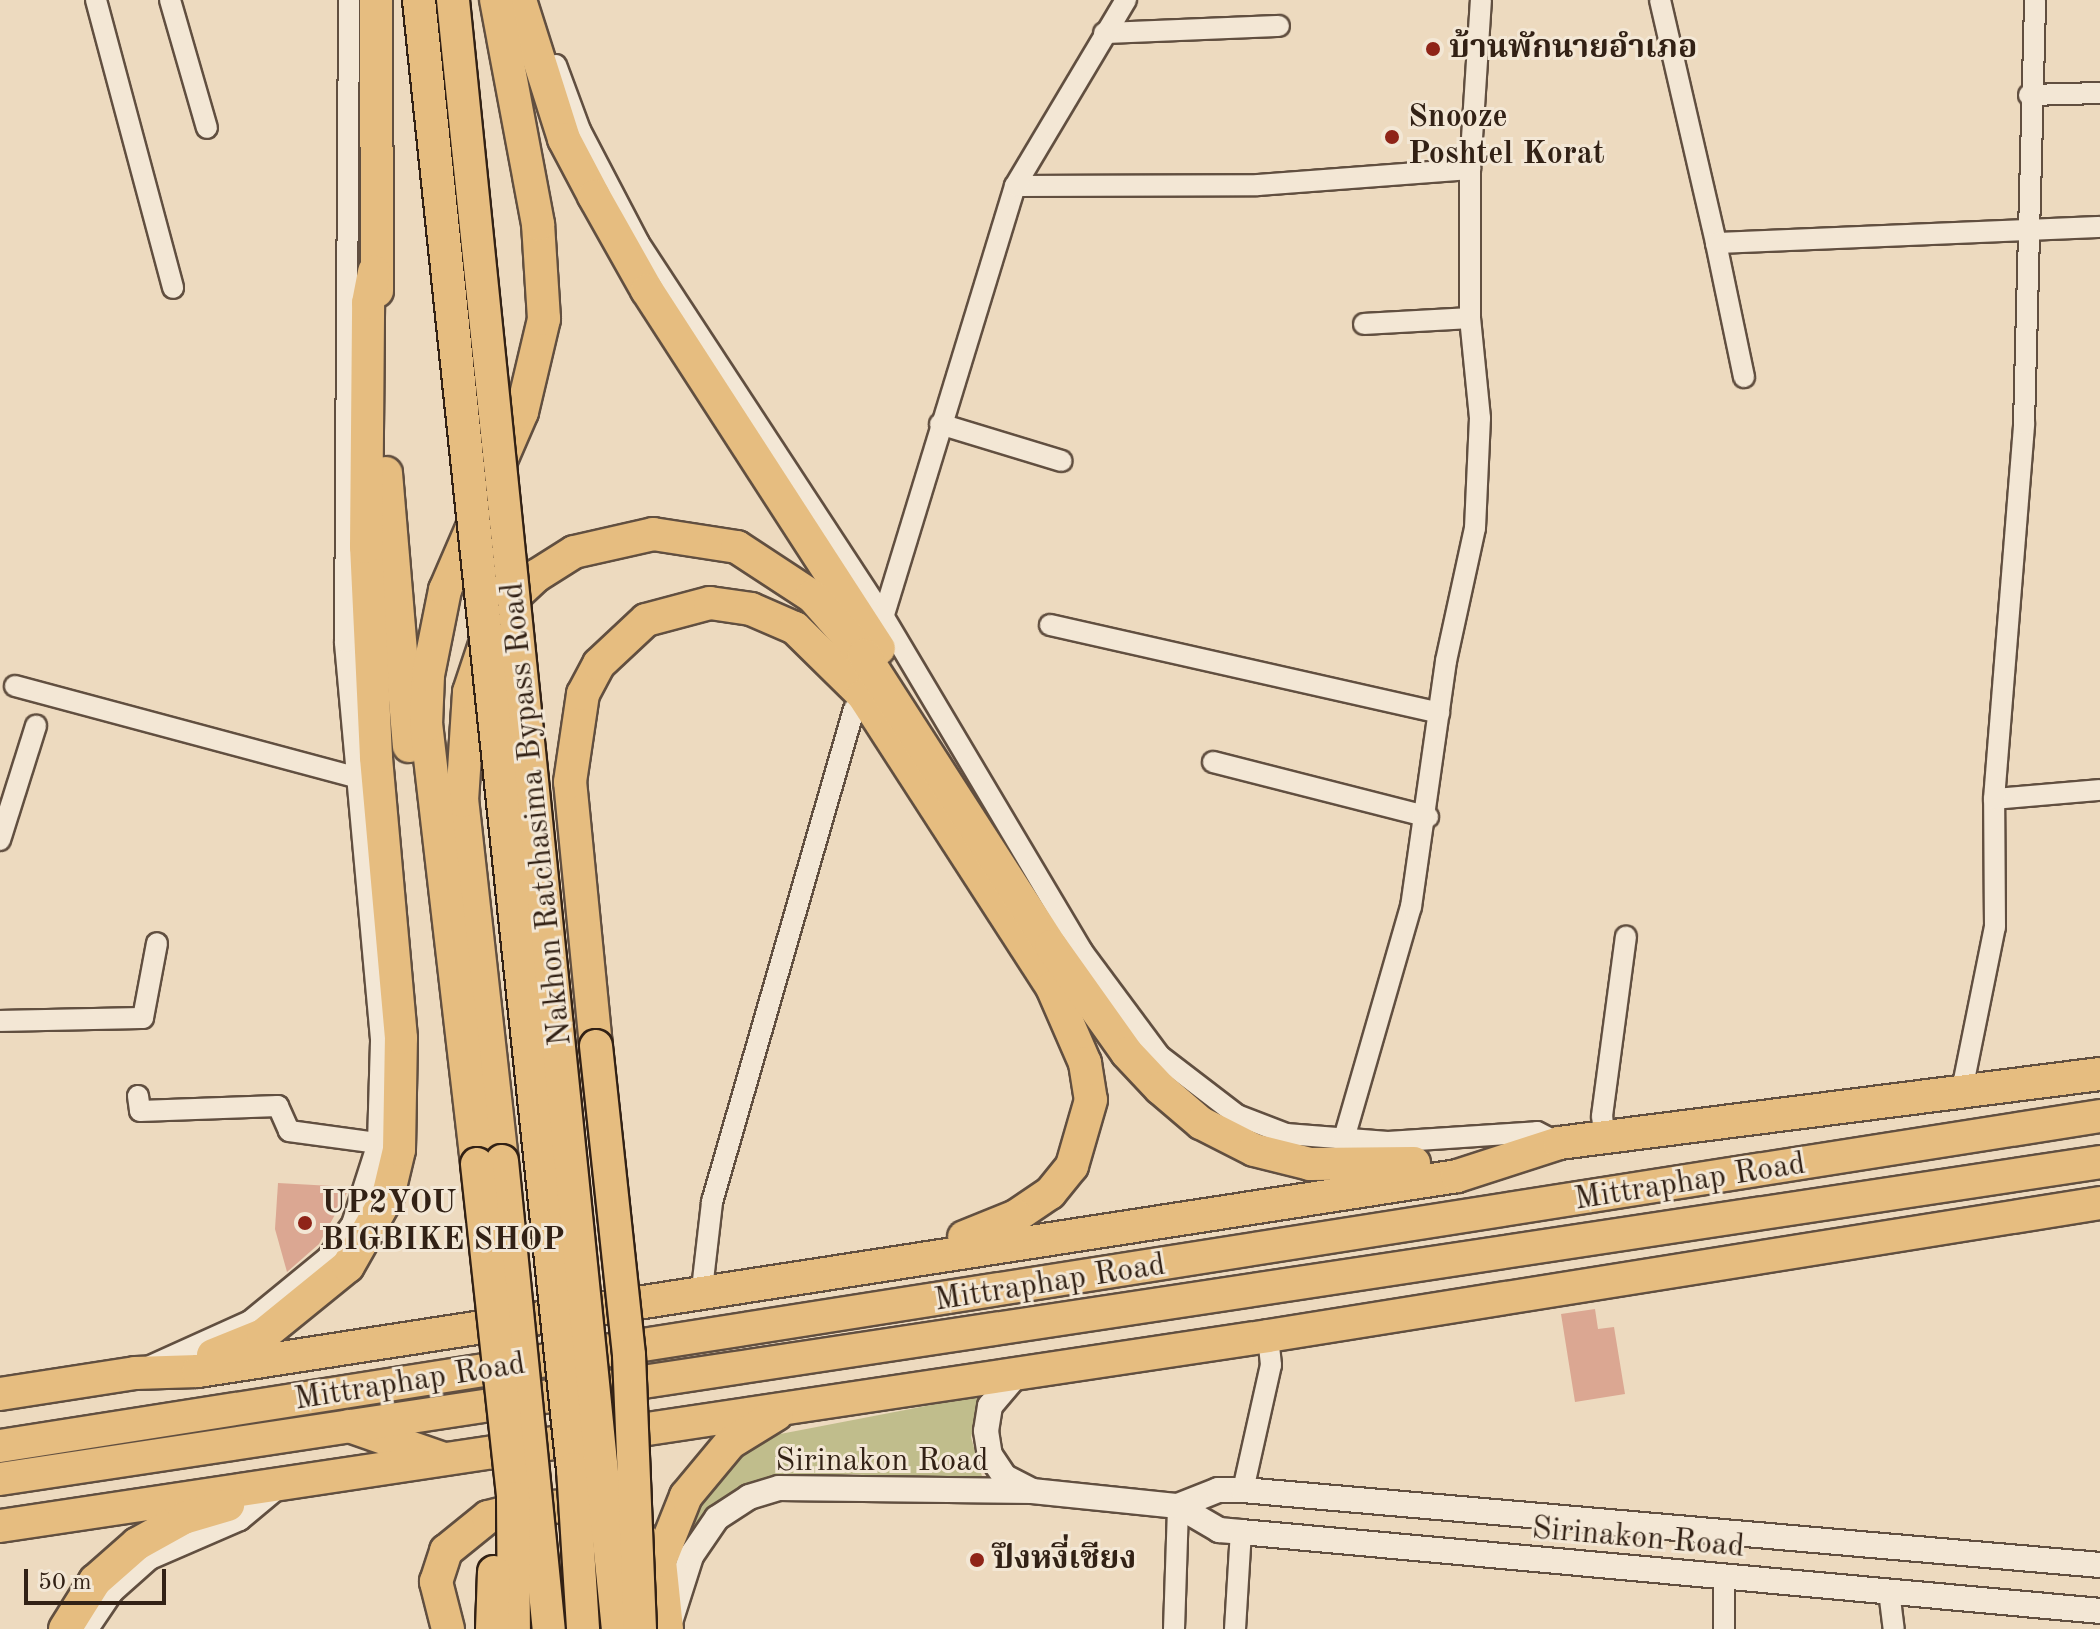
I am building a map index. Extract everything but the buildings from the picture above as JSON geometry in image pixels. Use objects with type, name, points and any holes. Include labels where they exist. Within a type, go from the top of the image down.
[{"type":"highway","points":[[376,0],[378,105],[374,272],[395,611],[549,1629]]},
{"type":"highway","name":"Nakhon Ratchasima Bypass Road","points":[[419,0],[573,1469],[583,1629]]},
{"type":"highway","name":"Nakhon Ratchasima Bypass Road","points":[[453,0],[618,1629]]},
{"type":"highway","points":[[496,0],[523,66],[624,250],[935,737],[936,759]]},
{"type":"highway","points":[[514,1629],[513,1498],[478,1164],[426,725],[445,590],[522,412],[544,319],[520,0]]},
{"type":"highway","points":[[179,1369],[263,1335],[348,1266],[388,1196],[399,1150],[401,1038],[376,757],[366,547],[368,303],[374,272]]},
{"type":"highway","points":[[492,1629],[492,1502],[462,745],[469,692],[488,635],[507,603],[536,576],[574,552],[625,538],[687,535],[737,547],[812,596],[864,655],[936,759],[1112,1034],[1160,1088],[1201,1123],[1254,1150],[1310,1164],[1485,1163]]},
{"type":"highway","points":[[640,1629],[629,1355],[570,782],[583,694],[599,664],[646,620],[710,603],[751,609],[795,628],[863,695],[1052,987],[1085,1063],[1091,1100],[1072,1166],[1050,1193],[1016,1216],[934,1253]]},
{"type":"highway","points":[[0,1394],[135,1373],[179,1369],[198,1371],[934,1253],[1457,1176],[1485,1163],[1559,1143],[1961,1095],[2100,1074]]},
{"type":"highway","name":"Mittraphap Road","points":[[0,1446],[1091,1278],[2100,1116]]},
{"type":"highway","name":"Mittraphap Road","points":[[0,1479],[2100,1162]]},
{"type":"highway","points":[[65,1629],[95,1581],[137,1544],[184,1518],[274,1487],[1268,1336],[2100,1203]]},
{"type":"highway","points":[[998,1244],[1091,1278]]},
{"type":"highway","points":[[667,1629],[660,1561],[686,1496],[706,1467],[786,1407]]},
{"type":"highway","points":[[345,1425],[448,1460]]},
{"type":"highway","points":[[0,1526],[250,1485],[274,1487]]},
{"type":"highway","points":[[448,1629],[436,1582],[446,1551],[488,1517],[560,1504],[598,1505],[622,1514],[660,1561]]},
{"type":"street","points":[[96,0],[173,288]]},
{"type":"street","points":[[170,0],[207,128]]},
{"type":"street","points":[[135,1373],[250,1321],[328,1257],[352,1224],[378,1143],[381,1039],[354,777],[342,545],[349,0]]},
{"type":"street","points":[[535,0],[580,130],[616,203],[880,619],[1082,951],[1160,1056],[1237,1115],[1286,1134],[1343,1142],[1537,1132],[1559,1143]]},
{"type":"street","points":[[880,619],[1015,186],[1126,0]]},
{"type":"street","points":[[1343,1142],[1389,995],[1428,817],[1439,713],[1476,515],[1480,418],[1470,318],[1470,169],[1481,0]]},
{"type":"street","points":[[1660,0],[1744,377]]},
{"type":"street","points":[[1961,1095],[1995,927],[1994,799],[2024,424],[2032,225],[2029,95],[2035,0]]},
{"type":"street","points":[[1104,33],[1279,26]]},
{"type":"street","points":[[2029,95],[2100,93]]},
{"type":"street","points":[[1015,186],[1258,185],[1470,169]]},
{"type":"street","points":[[1716,243],[1857,242],[2032,225],[2100,227]]},
{"type":"street","points":[[1364,324],[1470,318]]},
{"type":"street","points":[[940,424],[1062,461]]},
{"type":"street","points":[[1050,625],[1439,713]]},
{"type":"street","points":[[15,686],[354,777]]},
{"type":"street","points":[[702,1289],[712,1202],[851,710]]},
{"type":"street","points":[[0,840],[36,726]]},
{"type":"street","points":[[1213,762],[1428,817]]},
{"type":"street","points":[[1994,799],[2100,790]]},
{"type":"street","points":[[1604,1137],[1626,937]]},
{"type":"street","points":[[0,1021],[143,1018],[157,943]]},
{"type":"street","points":[[138,1096],[140,1111],[278,1106],[289,1131],[378,1143]]},
{"type":"street","points":[[1243,1490],[1271,1365],[1268,1336]]},
{"type":"street","name":"Sirinakon Road","points":[[1018,1373],[990,1406],[986,1431],[990,1455],[1005,1477],[1032,1491]]},
{"type":"street","points":[[88,1629],[113,1592],[150,1559],[240,1520],[274,1487]]},
{"type":"street","name":"Sirinakon Road","points":[[667,1629],[691,1556],[717,1518],[749,1497],[779,1488],[1032,1491],[1178,1506],[1219,1530],[1724,1579],[2100,1611]]},
{"type":"street","name":"Sirinakon Road","points":[[1178,1506],[1218,1490],[1243,1490],[2100,1565]]},
{"type":"street","points":[[1174,1629],[1178,1506]]},
{"type":"street","points":[[1235,1629],[1241,1532]]},
{"type":"street","points":[[1724,1579],[1724,1629]]},
{"type":"street","points":[[1889,1591],[1894,1629]]},
{"type":"shaded area","points":[[983,1395],[971,1437],[983,1480],[976,1484],[853,1474],[778,1480],[711,1511],[680,1549],[686,1521],[717,1473],[759,1438]]},
{"type":"place","name":"บ้านพักนายอำเภอ","points":[[1433,49]]},
{"type":"place","name":"Snooze Poshtel Korat","points":[[1392,137]]},
{"type":"place","name":"UP2YOU BIGBIKE SHOP","points":[[305,1223]]},
{"type":"place","name":"ปึงหงี่เชียง","points":[[977,1560]]}]
